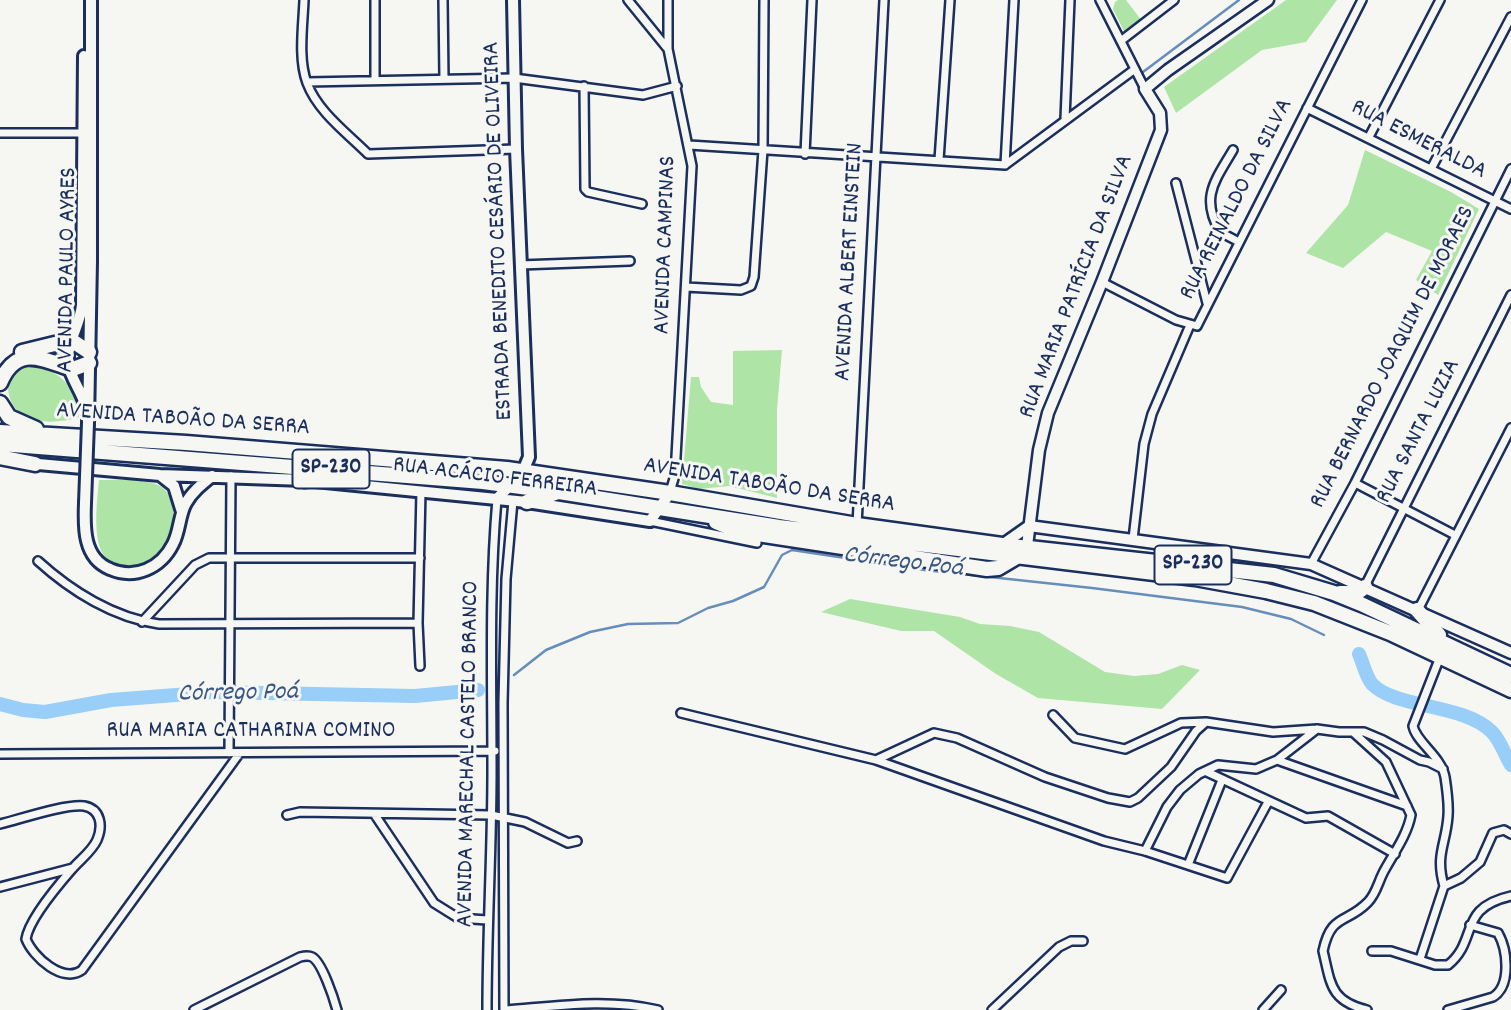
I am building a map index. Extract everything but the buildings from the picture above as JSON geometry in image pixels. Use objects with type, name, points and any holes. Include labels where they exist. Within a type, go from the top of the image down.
[{"type":"highway","points":[[0,368],[19,353],[71,340],[89,358],[79,369],[69,368],[43,357],[26,358],[10,367],[0,383]]},
{"type":"highway","points":[[0,403],[6,414],[17,423],[58,436]]},
{"type":"highway","name":"AVENIDA TABOÃO DA SERRA","points":[[0,432],[530,468],[857,525],[1002,545],[1022,552]]},
{"type":"highway","name":"AVENIDA TABOÃO DA SERRA","points":[[0,444],[375,472],[559,492],[804,531],[1131,564],[1274,575],[1334,593],[1444,650]]},
{"type":"highway","points":[[0,459],[35,464]]},
{"type":"highway","points":[[305,480],[339,474],[375,472]]},
{"type":"highway","points":[[520,502],[559,492]]},
{"type":"highway","name":"AVENIDA TABOÃO DA SERRA","points":[[1131,564],[1314,603],[1511,675]]},
{"type":"highway","points":[[1334,593],[1357,593],[1365,587]]},
{"type":"highway","points":[[1417,611],[1444,650]]},
{"type":"highway","name":"SP-230","points":[[1444,650],[1511,690]]},
{"type":"main road","name":"AVENIDA PAULO AYRES","points":[[84,0],[87,68]]},
{"type":"main road","name":"AVENIDA PAULO AYRES","points":[[88,418],[81,390],[69,368],[71,340],[78,326],[82,306],[91,0]]},
{"type":"main road","name":"ESTRADA BENEDITO CESÁRIO DE OLIVEIRA","points":[[513,0],[520,265],[530,468]]},
{"type":"main road","name":"AVENIDA PAULO AYRES","points":[[86,133],[88,418]]},
{"type":"main road","points":[[88,418],[85,534],[92,552],[106,567],[126,573],[145,570],[161,559],[173,545],[182,512],[195,491],[212,476]]},
{"type":"main road","name":"RUA ACÁCIO FERREIRA","points":[[35,464],[160,475],[305,480],[497,499],[650,521]]},
{"type":"main road","points":[[497,499],[530,468]]},
{"type":"main road","points":[[160,475],[174,486],[182,512]]},
{"type":"main road","points":[[177,494],[186,476]]},
{"type":"main road","points":[[650,521],[670,493]]},
{"type":"street","points":[[304,0],[303,54],[307,82],[328,115],[368,154],[516,149]]},
{"type":"street","points":[[375,0],[375,80]]},
{"type":"street","points":[[443,0],[444,79]]},
{"type":"street","points":[[628,0],[668,49]]},
{"type":"street","name":"AVENIDA CAMPINAS","points":[[668,0],[668,49],[689,145],[692,179],[675,475],[670,493]]},
{"type":"street","points":[[686,287],[741,290],[751,286],[754,276],[763,150],[764,0]]},
{"type":"street","points":[[804,154],[812,0]]},
{"type":"street","name":"AVENIDA ALBERT EINSTEIN","points":[[857,525],[884,0]]},
{"type":"street","points":[[939,160],[950,0]]},
{"type":"street","points":[[1005,165],[1014,0]]},
{"type":"street","points":[[1065,119],[1070,0]]},
{"type":"street","points":[[1122,40],[1174,0]]},
{"type":"street","points":[[1103,1],[1145,89],[1268,0]]},
{"type":"street","name":"RUA REINALDO DA SILVA","points":[[1102,282],[1176,320],[1197,326],[1362,0]]},
{"type":"street","points":[[1369,137],[1440,0]]},
{"type":"street","points":[[1432,169],[1511,18]]},
{"type":"street","points":[[689,145],[1005,165],[1135,69]]},
{"type":"street","points":[[307,82],[514,78],[643,95],[677,86]]},
{"type":"street","points":[[584,86],[583,185],[588,192],[642,204]]},
{"type":"street","name":"RUA MARIA PATRÍCIA DA SILVA","points":[[1022,552],[1029,526],[1040,444],[1048,413],[1161,130],[1160,113],[1145,89]]},
{"type":"street","name":"RUA ESMERALDA","points":[[1307,108],[1511,209]]},
{"type":"street","points":[[0,133],[86,133]]},
{"type":"street","points":[[1233,150],[1212,188],[1209,199],[1220,232],[1239,242]]},
{"type":"street","name":"RUA BERNARDO JOAQUIM DE MORAES","points":[[1311,564],[1355,483],[1511,169]]},
{"type":"street","points":[[1176,183],[1207,304]]},
{"type":"street","points":[[520,265],[630,261]]},
{"type":"street","name":"RUA SANTA LUZIA","points":[[1365,587],[1511,295]]},
{"type":"street","points":[[1131,564],[1144,444],[1152,414],[1190,325]]},
{"type":"street","points":[[1417,611],[1511,428]]},
{"type":"street","points":[[229,753],[231,476]]},
{"type":"street","points":[[1355,483],[1455,535]]},
{"type":"street","points":[[420,666],[418,623],[421,491]]},
{"type":"street","name":"AVENIDA MARECHAL CASTELO BRANCO","points":[[487,1010],[492,579],[497,499]]},
{"type":"street","name":"AVENIDA MARECHAL CASTELO BRANCO","points":[[505,1010],[504,642],[506,579],[520,502]]},
{"type":"street","name":"RUA ACÁCIO FERREIRA","points":[[650,521],[757,543]]},
{"type":"street","points":[[1002,545],[1029,526],[1311,564],[1511,653]]},
{"type":"street","points":[[142,622],[195,565],[209,558],[420,558]]},
{"type":"street","points":[[38,561],[71,589],[142,622],[418,623]]},
{"type":"street","points":[[492,579],[506,579]]},
{"type":"street","points":[[492,642],[504,642]]},
{"type":"street","points":[[1420,958],[1444,886],[1440,870],[1440,852],[1448,817],[1448,800],[1443,769],[1414,731],[1420,708],[1444,650]]},
{"type":"street","points":[[492,703],[503,704]]},
{"type":"street","points":[[681,713],[876,760],[1104,841],[1145,851],[1227,878],[1268,802]]},
{"type":"street","points":[[1053,715],[1075,738],[1125,749],[1181,723],[1206,723],[1273,732],[1317,729],[1370,734],[1443,769]]},
{"type":"street","points":[[876,760],[934,733],[957,738],[1045,777],[1108,798],[1130,802],[1138,798],[1171,767],[1196,732],[1206,723]]},
{"type":"street","points":[[1145,851],[1175,797],[1199,774],[1218,765],[1255,769],[1277,760],[1317,729]]},
{"type":"street","points":[[1354,733],[1386,762],[1411,815],[1409,827],[1370,900],[1330,928],[1323,951],[1337,995],[1349,1005],[1367,1010]]},
{"type":"street","name":"RUA MARIA CATHARINA COMINO","points":[[0,754],[503,751]]},
{"type":"street","points":[[0,824],[83,806],[97,814],[101,822],[101,830],[90,850],[73,868],[32,923],[26,939],[45,963],[71,975],[82,970],[239,754]]},
{"type":"street","points":[[1277,760],[1408,806]]},
{"type":"street","points":[[1207,772],[1306,818],[1328,816],[1395,854]]},
{"type":"street","points":[[1188,865],[1223,780]]},
{"type":"street","points":[[287,815],[300,812],[491,815],[537,826],[559,841],[577,841]]},
{"type":"street","points":[[375,815],[434,903],[458,918],[487,920]]},
{"type":"street","points":[[1444,886],[1461,878],[1480,862],[1493,833],[1504,830],[1511,834]]},
{"type":"street","points":[[0,887],[73,868]]},
{"type":"street","points":[[1372,951],[1391,951],[1420,958],[1435,965],[1448,965],[1462,952],[1470,925],[1478,911],[1497,900],[1511,896]]},
{"type":"street","points":[[1448,1010],[1500,994],[1507,983],[1508,967],[1503,942],[1498,933],[1470,925]]},
{"type":"street","points":[[992,1010],[1059,947],[1071,941],[1083,941]]},
{"type":"street","points":[[194,1010],[306,956],[316,961],[322,969],[337,1010]]},
{"type":"street","points":[[1263,1010],[1281,990]]},
{"type":"street","points":[[505,1010],[601,1002],[627,1003],[657,1010]]},
{"type":"green space","points":[[1118,0],[1126,0],[1142,21],[1125,33],[1113,9]]},
{"type":"green space","points":[[1286,0],[1337,0],[1306,42],[1262,50],[1176,113],[1164,87]]},
{"type":"green space","points":[[1365,150],[1451,192],[1479,209],[1438,295],[1416,280],[1432,251],[1386,232],[1343,268],[1306,253],[1348,205]]},
{"type":"green space","points":[[782,350],[777,409],[777,498],[729,486],[699,489],[682,484],[691,377],[699,377],[701,387],[711,402],[733,405],[733,351]]},
{"type":"green space","points":[[28,365],[47,370],[64,381],[76,397],[79,417],[53,422],[40,421],[28,418],[18,411],[8,389],[9,373]]},
{"type":"green space","points":[[99,480],[144,481],[162,487],[169,495],[174,513],[167,541],[159,554],[137,569],[124,569],[109,560],[99,545],[96,513]]},
{"type":"green space","points":[[850,599],[960,617],[980,624],[1039,632],[1105,672],[1134,676],[1158,674],[1182,665],[1200,670],[1162,709],[1038,698],[996,674],[934,631],[901,631],[821,612]]},
{"type":"waterway","points":[[1143,72],[1239,0]]},
{"type":"waterway","name":"Córrego Poá","points":[[514,675],[546,650],[590,632],[628,624],[678,623],[708,608],[733,601],[764,587],[782,555],[792,550],[925,570],[1242,607],[1291,619],[1324,635]]},
{"type":"waterway","name":"Córrego Poá","points":[[1359,654],[1372,684],[1397,698],[1448,711],[1480,723],[1495,735],[1511,765]]},
{"type":"waterway","name":"Córrego Poá","points":[[0,704],[45,712],[111,700],[215,692],[415,696],[478,690]]}]
